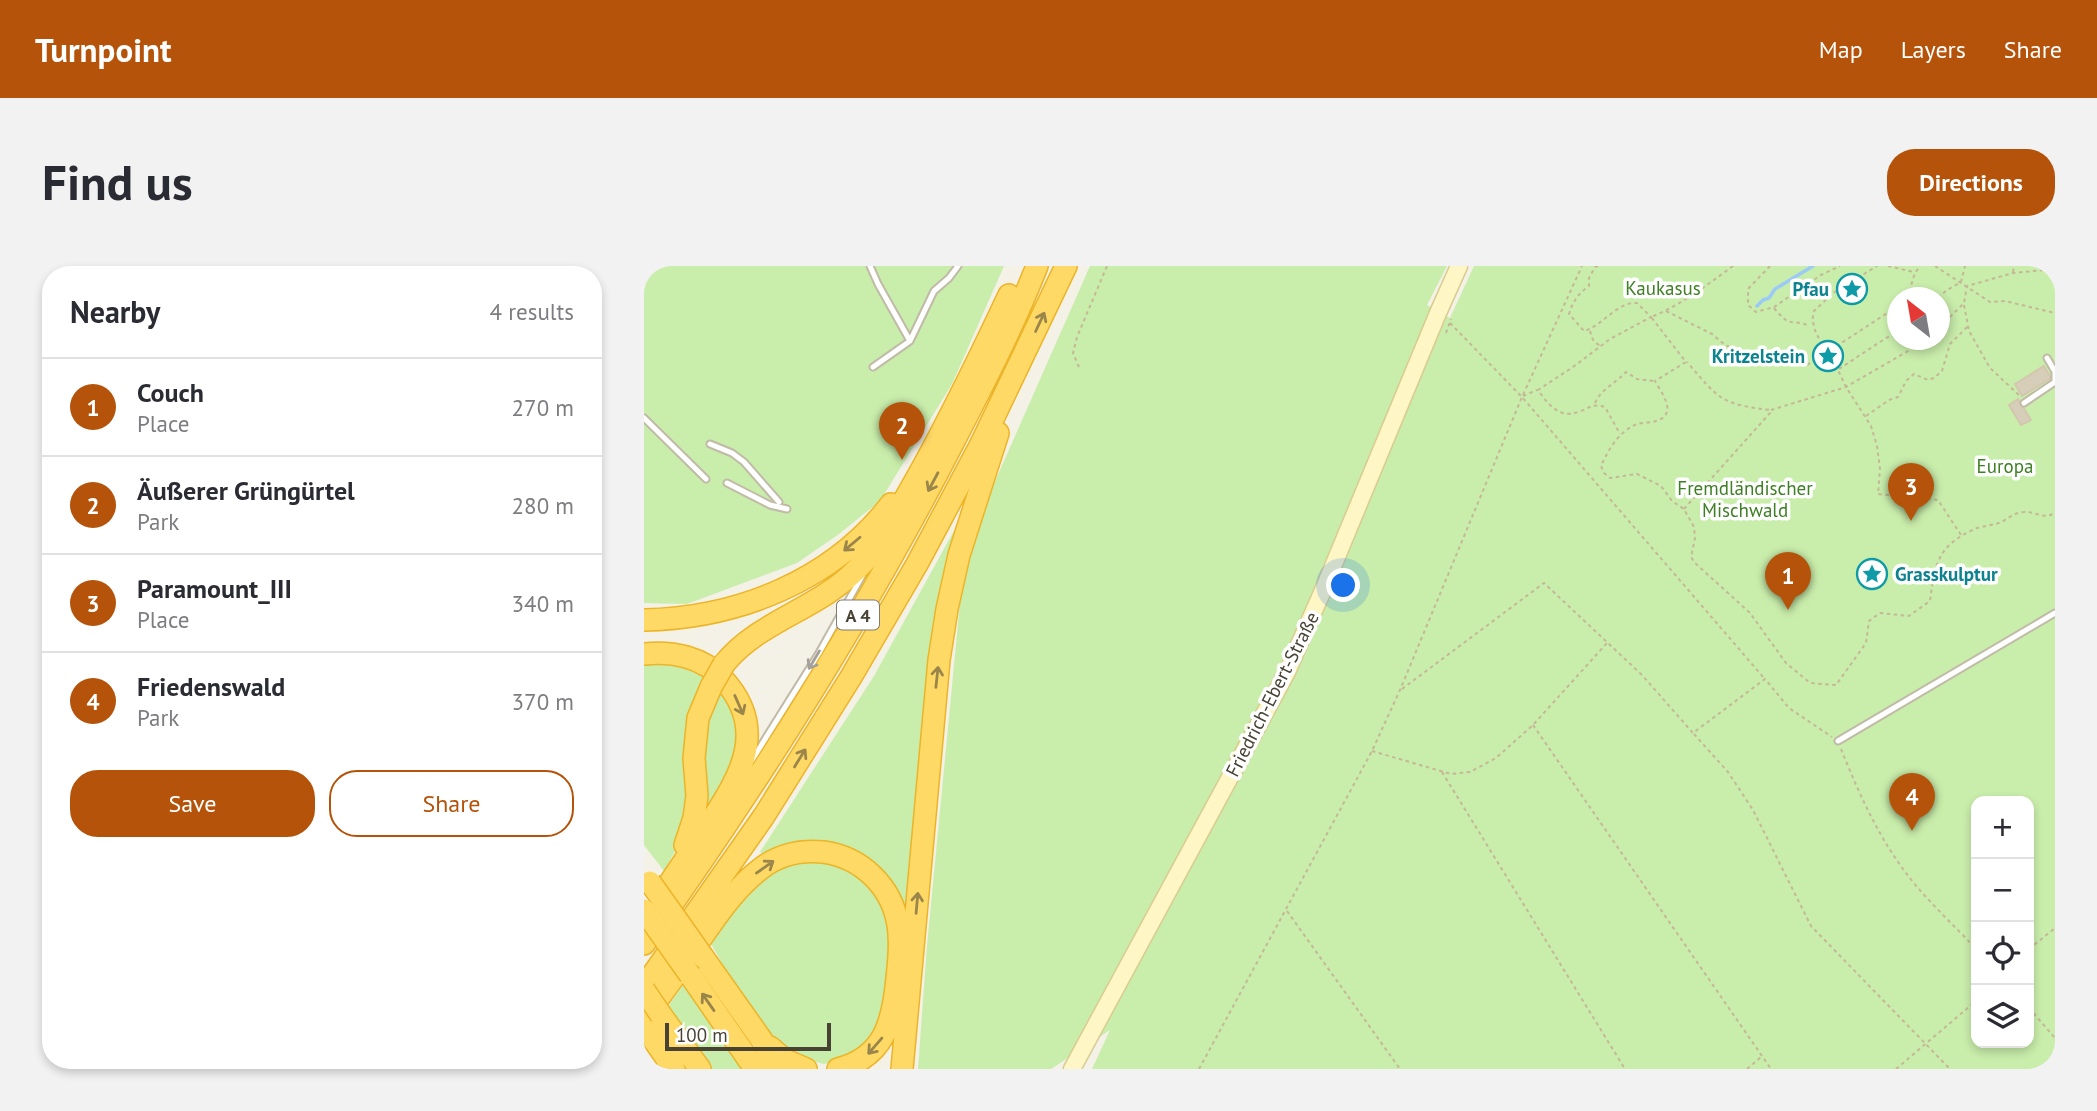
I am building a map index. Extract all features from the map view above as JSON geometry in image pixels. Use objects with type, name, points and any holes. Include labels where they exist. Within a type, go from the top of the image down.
[{"type":"highway","points":[[755,1069],[644,909],[678,860],[691,831],[697,796],[695,734],[702,705],[724,664],[747,639],[825,595],[842,583],[870,555],[883,537],[952,412],[1025,266]]},
{"type":"highway","name":"A 4","points":[[644,944],[747,795],[853,624],[950,449],[1037,266]]},
{"type":"highway","name":"A 4","points":[[644,988],[764,816],[851,677],[917,564],[981,444],[1066,266]]},
{"type":"highway","points":[[902,1069],[927,778],[947,609],[959,555],[1014,378]]},
{"type":"highway","points":[[644,620],[724,611],[783,589],[817,571],[848,549],[881,517],[952,412]]},
{"type":"highway","points":[[644,654],[662,652],[696,660],[720,676],[736,697],[746,722],[748,737],[745,760],[730,793],[644,919]]},
{"type":"highway","points":[[649,1022],[717,915],[764,816]]},
{"type":"highway","points":[[717,915],[762,867],[773,860],[800,852],[826,853],[845,858],[865,869],[883,887],[895,911],[900,938],[892,1016],[880,1042],[870,1053],[850,1066],[838,1069]]},
{"type":"highway","points":[[647,878],[761,1039],[778,1069]]},
{"type":"highway","points":[[644,988],[649,1022],[674,1069]]},
{"type":"highway","points":[[649,1022],[701,1069]]},
{"type":"highway","points":[[761,1039],[785,1060],[806,1069]]},
{"type":"main road","name":"Friedrich-Ebert-Straße","points":[[1070,1067],[1287,672],[1459,266]]},
{"type":"lane","points":[[870,266],[910,341]]},
{"type":"lane","points":[[873,367],[910,341],[934,290],[949,278],[958,266]]},
{"type":"lane","points":[[2024,402],[2055,382],[2055,369],[2047,358]]},
{"type":"lane","points":[[644,418],[706,479]]},
{"type":"lane","points":[[710,444],[732,453],[744,462],[779,502]]},
{"type":"lane","points":[[727,483],[770,505],[787,509]]},
{"type":"lane","points":[[730,793],[813,663],[883,537]]},
{"type":"lane","points":[[1838,741],[2055,613]]},
{"type":"path","points":[[1079,367],[1073,353],[1077,337],[1107,266]]},
{"type":"path","points":[[1199,1069],[1372,751],[1522,397],[1582,266]]},
{"type":"path","points":[[1598,266],[1589,278],[1589,286],[1577,295],[1569,314],[1584,331],[1590,330],[1600,320],[1630,302],[1637,303],[1714,394],[1739,407],[1770,410],[1846,387],[1910,350]]},
{"type":"path","points":[[1522,397],[1573,368],[1600,346],[1713,282],[1733,266]]},
{"type":"path","points":[[1770,266],[1765,268],[1748,289],[1748,305],[1756,312],[1774,307],[1821,275],[1840,266]]},
{"type":"path","points":[[1877,266],[1833,293],[1812,312],[1812,327],[1829,351],[1846,387],[1871,426],[1878,446],[1878,494],[1938,500],[1962,536]]},
{"type":"path","points":[[1888,266],[1915,273]]},
{"type":"path","points":[[1911,287],[1920,266]]},
{"type":"path","points":[[1935,266],[1990,302],[2005,302],[2055,313]]},
{"type":"path","points":[[1950,288],[1961,282],[1965,266]]},
{"type":"path","points":[[2013,273],[2014,266]]},
{"type":"path","points":[[1967,286],[2013,273],[2055,269]]},
{"type":"path","points":[[1967,286],[1964,303],[1968,326],[1990,368],[2020,396]]},
{"type":"path","points":[[1950,317],[1964,303]]},
{"type":"path","points":[[1774,307],[1784,321],[1812,327]]},
{"type":"path","points":[[1666,311],[1712,334],[1725,345],[1784,365],[1807,365],[1887,313]]},
{"type":"path","points":[[1438,313],[1522,397],[1789,708],[1838,741],[1882,839],[1905,872],[1971,944]]},
{"type":"path","points":[[1865,416],[1898,397],[1906,381],[1914,374],[1928,380],[1934,378],[1942,371],[1950,344],[1968,326]]},
{"type":"path","points":[[1590,330],[1593,340],[1600,346]]},
{"type":"path","points":[[1838,369],[1887,338]]},
{"type":"path","points":[[1538,390],[1555,410],[1566,414],[1577,413],[1594,404],[1599,394],[1626,372],[1637,379],[1655,381],[1686,362]]},
{"type":"path","points":[[1655,381],[1668,404],[1667,411],[1658,420],[1635,425],[1621,435],[1605,455],[1601,466],[1604,473],[1610,478],[1637,474],[1661,486],[1672,501],[1684,509],[1694,527],[1691,557],[1695,563],[1750,613],[1786,663],[1810,683],[1836,685],[1866,643],[1868,621],[1880,613],[1909,616],[1930,601],[1933,576],[1939,558],[1950,544],[1980,527],[2000,522],[2014,514],[2025,511],[2050,516],[2055,513]]},
{"type":"path","points":[[1594,404],[1605,407],[1621,435]]},
{"type":"path","points":[[1684,509],[1770,414],[1770,410]]},
{"type":"path","points":[[1400,690],[1544,583],[1642,675],[1728,772],[1753,810],[1811,926],[1950,1069]]},
{"type":"path","points":[[1372,751],[1451,774],[1470,772],[1496,758],[1533,725],[1607,642]]},
{"type":"path","points":[[1693,733],[1765,679]]},
{"type":"path","points":[[1533,725],[1771,1069]]},
{"type":"path","points":[[1442,772],[1625,1069]]},
{"type":"path","points":[[1285,909],[1400,1069]]},
{"type":"path","points":[[2034,945],[2055,928]]},
{"type":"path","points":[[1896,1069],[1971,1004]]},
{"type":"path","points":[[2034,1014],[2055,1038]]},
{"type":"path","points":[[1747,1069],[1762,1056]]},
{"type":"green space","points":[[644,266],[1004,266],[952,384],[880,501],[797,563],[687,604],[644,603]]},
{"type":"green space","points":[[1090,266],[1447,266],[1427,305],[1450,318],[1474,266],[2055,266],[2055,1069],[1092,1069],[1110,1030],[1051,1069],[918,1069],[927,946],[962,582],[993,486]]},
{"type":"green space","points":[[956,527],[958,530],[907,928],[871,864],[768,857],[760,852],[874,676]]},
{"type":"green space","points":[[675,661],[710,676],[690,801],[677,848],[664,871],[644,845],[644,662]]},
{"type":"green space","points":[[719,685],[738,716],[736,768],[702,819],[704,724]]},
{"type":"green space","points":[[813,858],[837,864],[870,883],[884,902],[893,931],[888,1012],[867,1047],[842,1060],[824,1064],[792,1056],[770,1041],[710,942],[759,878],[786,863]]},
{"type":"green space","points":[[686,981],[745,1069],[710,1069],[667,1008]]},
{"type":"building","points":[[2044,366],[2051,378],[2022,396],[2015,384]]},
{"type":"building","points":[[2018,399],[2031,420],[2021,425],[2009,405]]},
{"type":"waterway","points":[[1757,306],[1769,298],[1775,289],[1813,266]]},
{"type":"place","name":"Pfau","points":[[1852,289]]},
{"type":"place","name":"Kritzelstein","points":[[1828,356]]},
{"type":"place","name":"Äußerer Grüngürtel","points":[[902,460]]},
{"type":"place","name":"Paramount_III","points":[[1911,521]]},
{"type":"place","name":"Grasskulptur","points":[[1872,574]]},
{"type":"place","name":"Couch","points":[[1788,610]]},
{"type":"place","name":"Friedenswald","points":[[1912,831]]},
{"type":"park label","name":"Kaukasus","points":[[1663,288]]},
{"type":"park label","name":"Europa","points":[[2005,466]]},
{"type":"park label","name":"Fremdländischer Mischwald","points":[[1745,499]]}]
